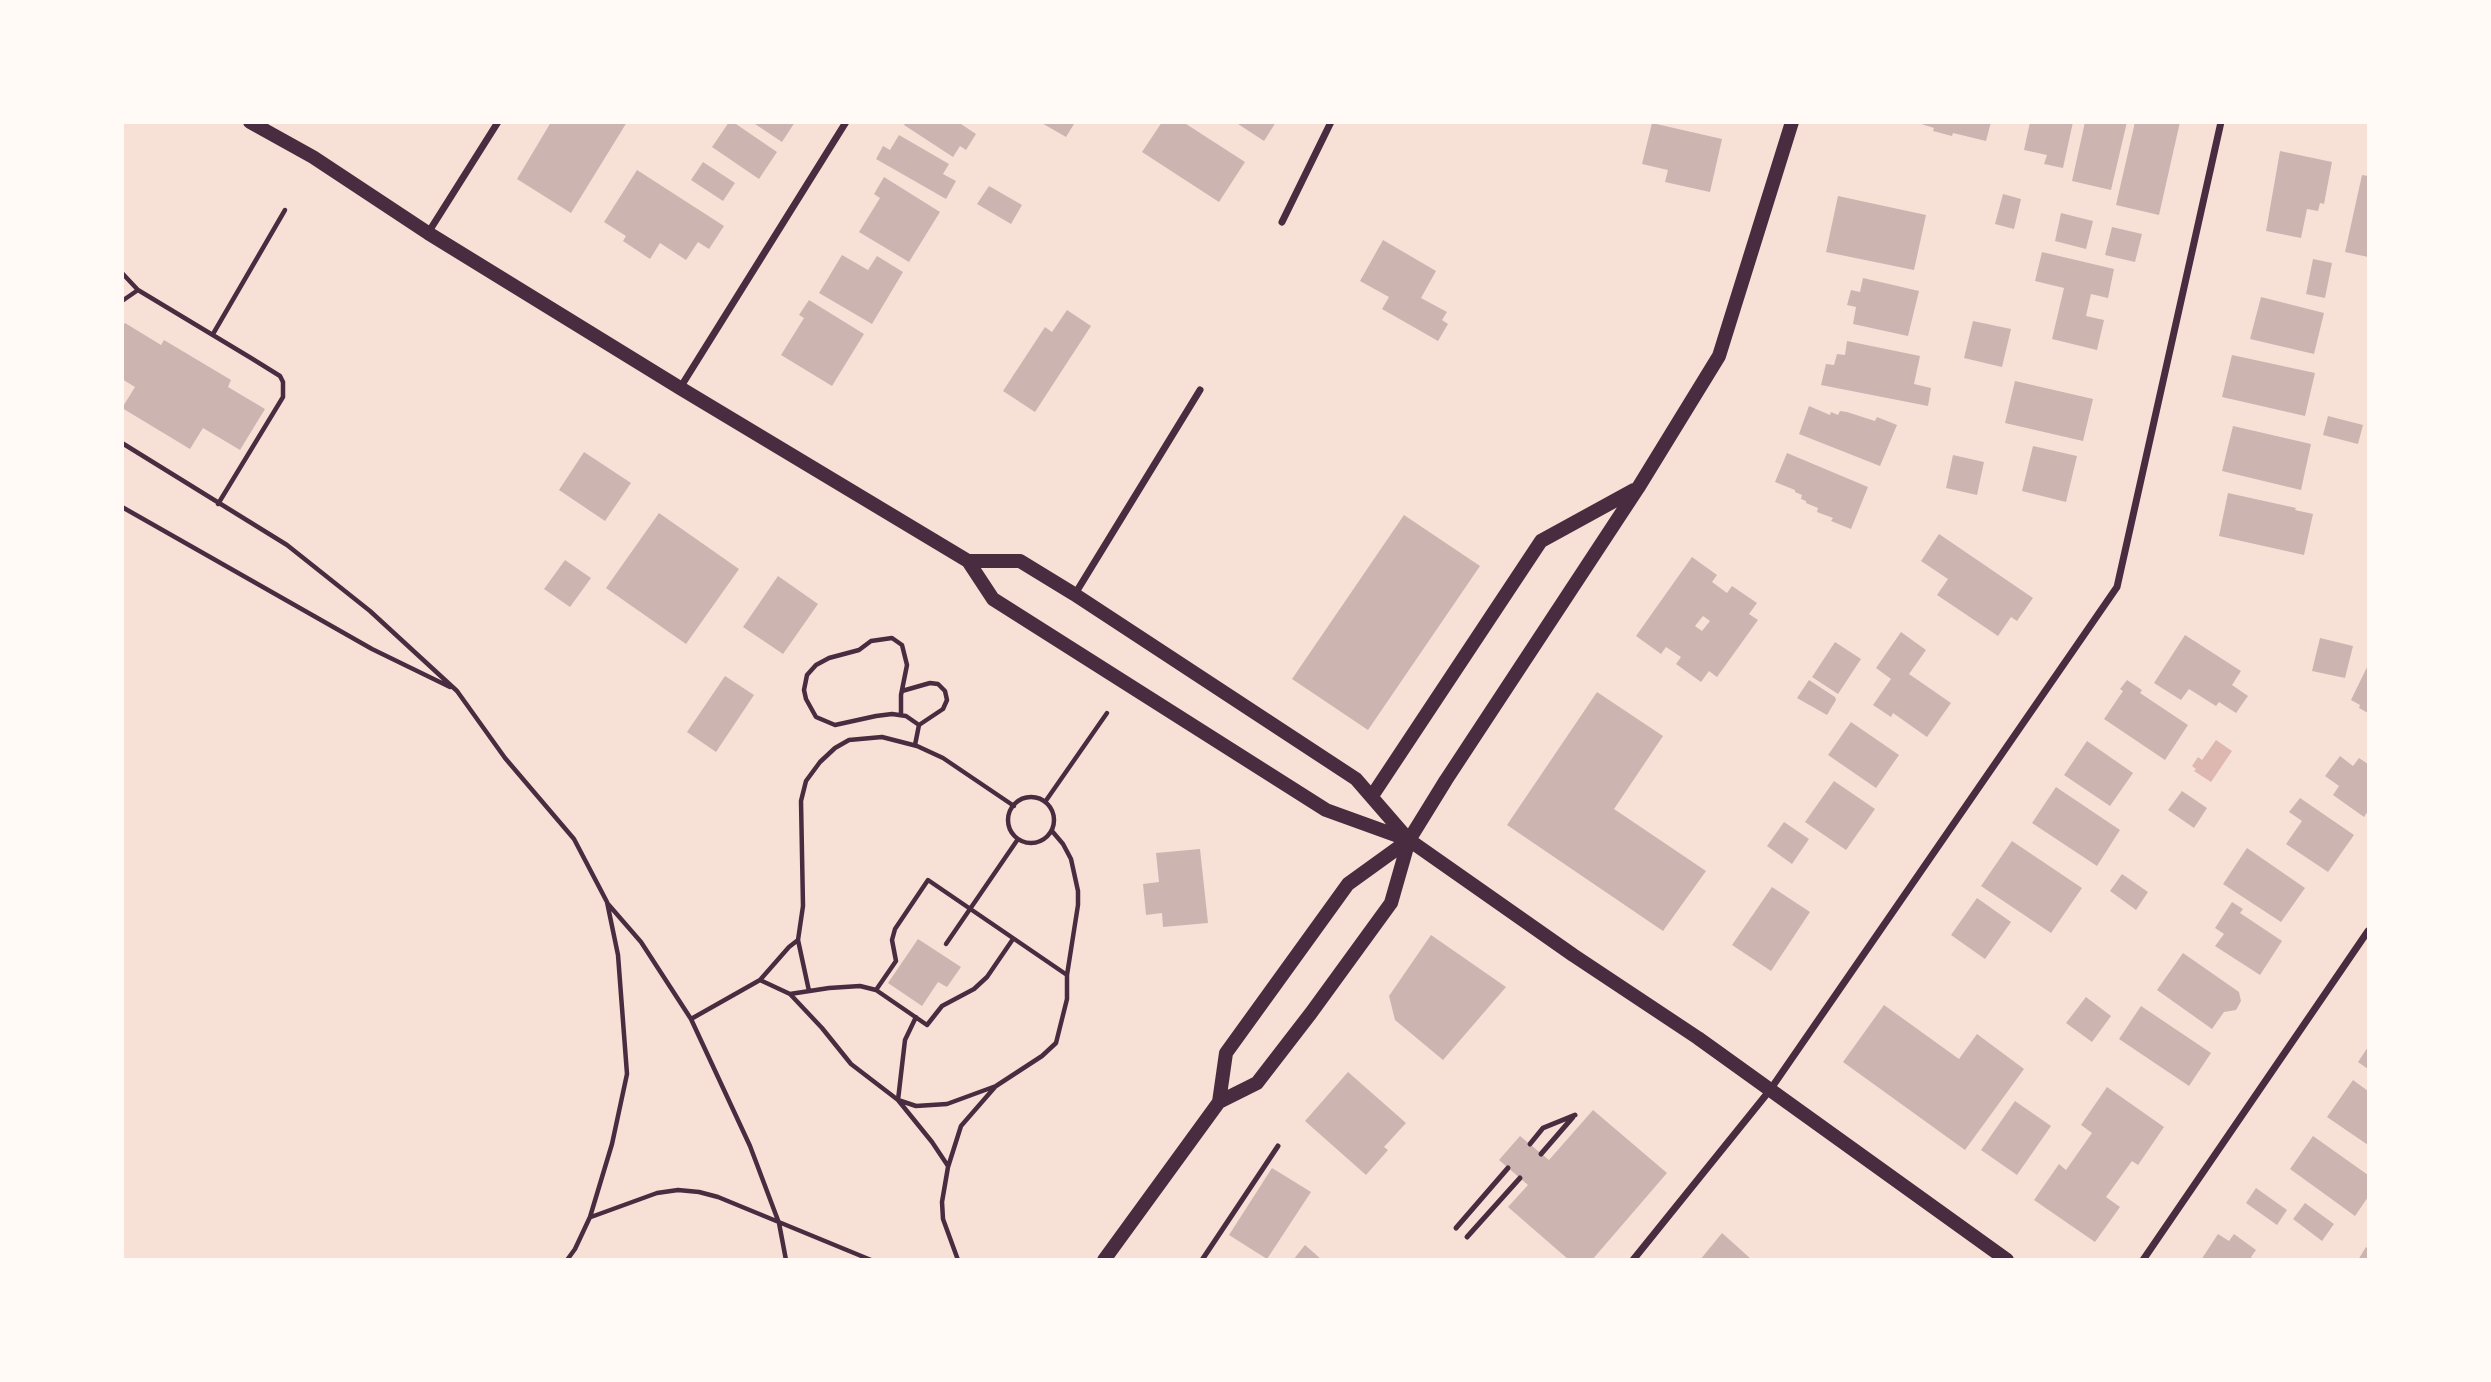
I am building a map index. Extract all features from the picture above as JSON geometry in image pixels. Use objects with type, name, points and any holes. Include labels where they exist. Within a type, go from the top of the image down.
[{"type":"main road","points":[[250,122],[269,127],[428,233],[968,561],[993,599],[1326,810],[1409,840]]},
{"type":"main road","points":[[1104,1259],[1219,1102],[1257,1083],[1391,903],[1409,840],[1638,488],[1719,356],[1792,122]]},
{"type":"main road","points":[[1372,796],[1541,541],[1638,488]]},
{"type":"main road","points":[[968,561],[1020,561],[1356,779],[1409,840],[1770,1090],[2007,1259]]},
{"type":"main road","points":[[1219,1102],[1226,1054],[1348,884],[1409,840]]},
{"type":"street","points":[[428,233],[498,122]]},
{"type":"street","points":[[680,388],[846,122]]},
{"type":"street","points":[[1282,222],[1331,122]]},
{"type":"street","points":[[1633,1259],[1770,1090],[2117,587],[2221,122]]},
{"type":"street","points":[[1074,594],[1200,390]]},
{"type":"street","points":[[2143,1259],[2368,931]]},
{"type":"lane","points":[[1530,1144],[1543,1128],[1575,1115],[1541,1153]]},
{"type":"lane","points":[[1202,1259],[1278,1146]]},
{"type":"lane","points":[[1456,1228],[1508,1168]]},
{"type":"lane","points":[[1467,1237],[1520,1178]]},
{"type":"path","points":[[213,334],[285,210]]},
{"type":"path","points":[[122,273],[138,290],[280,376],[283,397],[219,504]]},
{"type":"path","points":[[122,301],[138,290]]},
{"type":"path","points":[[122,443],[287,545],[370,611],[457,691],[506,758],[575,839],[607,902],[641,942],[691,1019],[750,1146],[779,1223],[786,1259]]},
{"type":"path","points":[[122,507],[372,649],[457,691]]},
{"type":"path","points":[[901,715],[907,665],[902,645],[892,638],[871,642],[859,650],[816,665],[807,675],[804,690],[810,708],[816,717],[825,723],[835,725],[876,716],[901,715],[919,725]]},
{"type":"path","points":[[902,691],[930,683],[938,684],[947,700],[943,709],[919,725],[915,745]]},
{"type":"path","points":[[1045,802],[1107,713]]},
{"type":"path","points":[[809,991],[798,940],[803,906],[801,801],[806,781],[835,748],[849,740],[882,737],[915,745],[943,758],[1014,806]]},
{"type":"path","points":[[1026,799],[1040,799],[1045,802],[1054,816],[1052,831],[1041,841],[1033,843],[1018,839],[1013,834],[1009,820],[1014,806],[1026,799]]},
{"type":"path","points":[[898,1100],[916,1106],[947,1104],[996,1086],[1042,1056],[1056,1043],[1067,999],[1078,891],[1071,859],[1052,831]]},
{"type":"path","points":[[946,944],[1018,839]]},
{"type":"path","points":[[876,990],[896,961],[892,940],[895,929],[928,880],[1068,975]]},
{"type":"path","points":[[567,1259],[575,1249],[590,1217],[612,1144],[627,1074],[618,955],[607,902]]},
{"type":"path","points":[[790,994],[860,986],[876,990],[927,1025],[942,1006],[974,989],[987,977],[1013,939]]},
{"type":"path","points":[[691,1019],[760,980],[798,940]]},
{"type":"path","points":[[760,980],[790,994],[851,1063],[898,1100],[932,1142],[948,1167]]},
{"type":"path","points":[[898,1100],[905,1040],[916,1017]]},
{"type":"path","points":[[958,1259],[943,1219],[942,1202],[948,1167],[961,1126],[996,1086]]},
{"type":"path","points":[[590,1217],[645,1196],[678,1190],[718,1197],[871,1259]]},
{"type":"shaded area","points":[[2216,740],[2232,751],[2211,782],[2194,771],[2196,769],[2192,766],[2198,757],[2202,760]]},
{"type":"building","points":[[551,122],[627,122],[571,213],[517,179]]},
{"type":"building","points":[[729,122],[733,122],[777,152],[759,179],[712,147]]},
{"type":"building","points":[[752,122],[795,122],[782,142]]},
{"type":"building","points":[[906,122],[958,122],[976,134],[966,150],[960,146],[953,157],[904,125]]},
{"type":"building","points":[[1040,122],[1071,122],[1074,124],[1066,137]]},
{"type":"building","points":[[1162,122],[1183,122],[1245,162],[1219,202],[1142,152]]},
{"type":"building","points":[[1235,122],[1276,122],[1264,141]]},
{"type":"building","points":[[1915,122],[1991,122],[1986,141],[1933,131],[1934,128]]},
{"type":"building","points":[[2030,122],[2073,122],[2063,168],[2044,164],[2047,155],[2024,150]]},
{"type":"building","points":[[2085,122],[2127,122],[2111,190],[2072,181]]},
{"type":"building","points":[[2135,122],[2180,122],[2159,215],[2116,205]]},
{"type":"building","points":[[1652,123],[1722,139],[1710,192],[1665,182],[1668,170],[1642,164]]},
{"type":"building","points":[[899,135],[949,164],[943,174],[956,181],[946,199],[876,159],[883,146],[890,150]]},
{"type":"building","points":[[2280,151],[2332,162],[2324,204],[2320,203],[2318,211],[2307,209],[2301,238],[2266,231]]},
{"type":"building","points":[[703,162],[735,183],[723,201],[691,180]]},
{"type":"building","points":[[637,170],[724,226],[709,249],[698,242],[686,260],[660,243],[650,259],[623,241],[626,236],[604,222]]},
{"type":"building","points":[[2362,175],[2368,176],[2368,257],[2345,252]]},
{"type":"building","points":[[884,177],[940,212],[909,262],[859,232],[880,198],[874,194]]},
{"type":"building","points":[[989,186],[1022,205],[1011,224],[977,204]]},
{"type":"building","points":[[2003,194],[2021,199],[2014,229],[1995,224]]},
{"type":"building","points":[[1838,196],[1926,215],[1914,270],[1826,252]]},
{"type":"building","points":[[2061,213],[2093,221],[2086,249],[2055,241]]},
{"type":"building","points":[[2112,227],[2142,234],[2135,262],[2105,255]]},
{"type":"building","points":[[1383,240],[1436,271],[1421,298],[1447,312],[1442,320],[1448,324],[1438,341],[1382,309],[1389,297],[1360,281]]},
{"type":"building","points":[[2042,252],[2114,269],[2108,298],[2091,294],[2086,316],[2104,320],[2097,350],[2052,339],[2064,288],[2035,281]]},
{"type":"building","points":[[842,255],[868,270],[877,256],[903,272],[872,324],[819,293]]},
{"type":"building","points":[[2313,259],[2332,263],[2325,298],[2306,294]]},
{"type":"building","points":[[1863,278],[1919,291],[1908,336],[1853,324],[1856,307],[1847,305],[1851,290],[1860,292]]},
{"type":"building","points":[[2261,297],[2324,313],[2314,354],[2250,339]]},
{"type":"building","points":[[809,300],[864,334],[832,386],[781,355],[804,318],[799,315]]},
{"type":"building","points":[[1067,310],[1091,326],[1035,412],[1003,391],[1045,327],[1052,332]]},
{"type":"building","points":[[1973,321],[2011,329],[2002,367],[1964,358]]},
{"type":"building","points":[[125,323],[161,345],[164,340],[231,380],[228,387],[265,409],[240,450],[203,428],[190,449],[122,408],[135,387],[122,379],[122,327]]},
{"type":"building","points":[[1847,341],[1920,356],[1914,384],[1931,388],[1928,406],[1821,385],[1826,364],[1834,365],[1837,354],[1845,355]]},
{"type":"building","points":[[2232,355],[2315,373],[2305,416],[2222,397]]},
{"type":"building","points":[[2015,381],[2093,399],[2083,441],[2005,423]]},
{"type":"building","points":[[1809,406],[1830,415],[1831,412],[1838,415],[1840,411],[1847,412],[1875,421],[1877,417],[1897,425],[1880,466],[1799,434]]},
{"type":"building","points":[[2328,416],[2363,425],[2358,444],[2323,435]]},
{"type":"building","points":[[2233,426],[2311,444],[2301,490],[2222,471]]},
{"type":"building","points":[[2033,446],[2077,456],[2066,502],[2022,491]]},
{"type":"building","points":[[584,452],[631,483],[605,521],[559,490]]},
{"type":"building","points":[[1787,453],[1868,487],[1851,529],[1817,512],[1818,508],[1806,503],[1801,499],[1802,495],[1795,490],[1775,482]]},
{"type":"building","points":[[1953,455],[1984,462],[1977,495],[1946,488]]},
{"type":"building","points":[[2228,493],[2313,514],[2304,555],[2219,536]]},
{"type":"building","points":[[659,513],[739,569],[686,644],[606,588]]},
{"type":"building","points":[[1404,515],[1480,566],[1368,730],[1292,679]]},
{"type":"building","points":[[1939,534],[2033,598],[2017,621],[2011,617],[1998,636],[1937,595],[1948,579],[1921,561]]},
{"type":"building","points":[[1692,557],[1717,575],[1712,582],[1727,593],[1732,586],[1757,603],[1749,614],[1758,620],[1717,677],[1709,671],[1701,682],[1676,664],[1681,657],[1666,647],[1661,654],[1636,636]],"holes":[[[1703,616],[1710,621],[1702,631],[1695,626]]]},
{"type":"building","points":[[565,560],[591,578],[570,607],[544,589]]},
{"type":"building","points":[[778,576],[818,604],[783,654],[743,627]]},
{"type":"building","points":[[1901,632],[1926,650],[1909,674],[1951,703],[1927,737],[1893,713],[1891,717],[1873,705],[1891,679],[1876,668]]},
{"type":"building","points":[[2185,635],[2241,671],[2232,685],[2248,696],[2236,713],[2219,702],[2216,706],[2189,689],[2181,700],[2154,683]]},
{"type":"building","points":[[2320,638],[2353,646],[2345,678],[2312,671]]},
{"type":"building","points":[[1835,642],[1861,659],[1838,694],[1812,677]]},
{"type":"building","points":[[2368,665],[2368,713],[2351,700]]},
{"type":"building","points":[[725,676],[754,695],[716,752],[687,732]]},
{"type":"building","points":[[1809,680],[1835,697],[1836,700],[1827,715],[1797,698]]},
{"type":"building","points":[[2127,680],[2142,690],[2140,693],[2188,725],[2165,760],[2104,719],[2123,691],[2120,689]]},
{"type":"building","points":[[1597,692],[1663,736],[1614,809],[1706,871],[1663,931],[1507,825]]},
{"type":"building","points":[[1851,722],[1899,755],[1876,788],[1828,755]]},
{"type":"building","points":[[2087,741],[2133,773],[2110,806],[2064,775]]},
{"type":"building","points":[[2340,756],[2353,766],[2359,758],[2368,764],[2368,811],[2364,817],[2333,795],[2339,786],[2325,776]]},
{"type":"building","points":[[1834,781],[1875,809],[1846,850],[1805,822]]},
{"type":"building","points":[[2056,787],[2120,830],[2097,866],[2032,823]]},
{"type":"building","points":[[2182,791],[2207,808],[2194,828],[2168,810]]},
{"type":"building","points":[[2300,798],[2354,835],[2328,872],[2286,844],[2302,821],[2289,812]]},
{"type":"building","points":[[1784,822],[1809,839],[1792,864],[1767,846]]},
{"type":"building","points":[[2012,841],[2082,888],[2051,933],[1981,886]]},
{"type":"building","points":[[2247,848],[2305,888],[2281,922],[2223,884]]},
{"type":"building","points":[[1200,849],[1208,923],[1163,927],[1162,913],[1146,915],[1143,884],[1159,882],[1156,853]]},
{"type":"building","points":[[2122,874],[2148,892],[2136,910],[2110,891]]},
{"type":"building","points":[[1772,887],[1810,912],[1771,971],[1732,945]]},
{"type":"building","points":[[1977,898],[2011,922],[1985,959],[1951,935]]},
{"type":"building","points":[[2232,902],[2243,909],[2240,913],[2282,941],[2260,975],[2215,946],[2224,934],[2215,928]]},
{"type":"building","points":[[1431,935],[1506,987],[1443,1060],[1395,1020],[1389,996]]},
{"type":"building","points":[[918,939],[961,967],[947,987],[938,982],[922,1006],[888,983]]},
{"type":"building","points":[[2183,953],[2239,992],[2241,1001],[2236,1010],[2224,1012],[2212,1029],[2157,990]]},
{"type":"building","points":[[2086,997],[2111,1016],[2092,1042],[2066,1023]]},
{"type":"building","points":[[1884,1005],[1959,1059],[1977,1034],[2024,1069],[1965,1150],[1843,1062]]},
{"type":"building","points":[[2141,1006],[2211,1053],[2189,1086],[2119,1039]]},
{"type":"building","points":[[2368,1047],[2368,1069],[2358,1062]]},
{"type":"building","points":[[1348,1072],[1406,1123],[1384,1147],[1388,1150],[1366,1175],[1305,1121]]},
{"type":"building","points":[[2353,1080],[2368,1091],[2368,1145],[2327,1117]]},
{"type":"building","points":[[2107,1087],[2164,1127],[2138,1165],[2132,1161],[2106,1197],[2120,1207],[2095,1242],[2034,1200],[2059,1164],[2066,1170],[2092,1133],[2081,1125]]},
{"type":"building","points":[[2015,1101],[2051,1126],[2017,1175],[1981,1150]]},
{"type":"building","points":[[1593,1110],[1667,1173],[1592,1260],[1569,1260],[1508,1207],[1528,1185],[1499,1160],[1520,1136],[1549,1160]]},
{"type":"building","points":[[2313,1136],[2368,1175],[2368,1197],[2355,1216],[2290,1169]]},
{"type":"building","points":[[1272,1168],[1311,1192],[1267,1259],[1229,1235]]},
{"type":"building","points":[[2256,1188],[2287,1210],[2277,1225],[2246,1203]]},
{"type":"building","points":[[2305,1203],[2334,1224],[2322,1241],[2293,1219]]},
{"type":"building","points":[[1722,1233],[1741,1250],[1752,1260],[1700,1260]]},
{"type":"building","points":[[2218,1234],[2229,1241],[2234,1234],[2256,1250],[2251,1257],[2253,1260],[2201,1260]]},
{"type":"building","points":[[1305,1245],[1322,1260],[1293,1260]]},
{"type":"building","points":[[2366,1247],[2368,1260],[2358,1260]]}]
